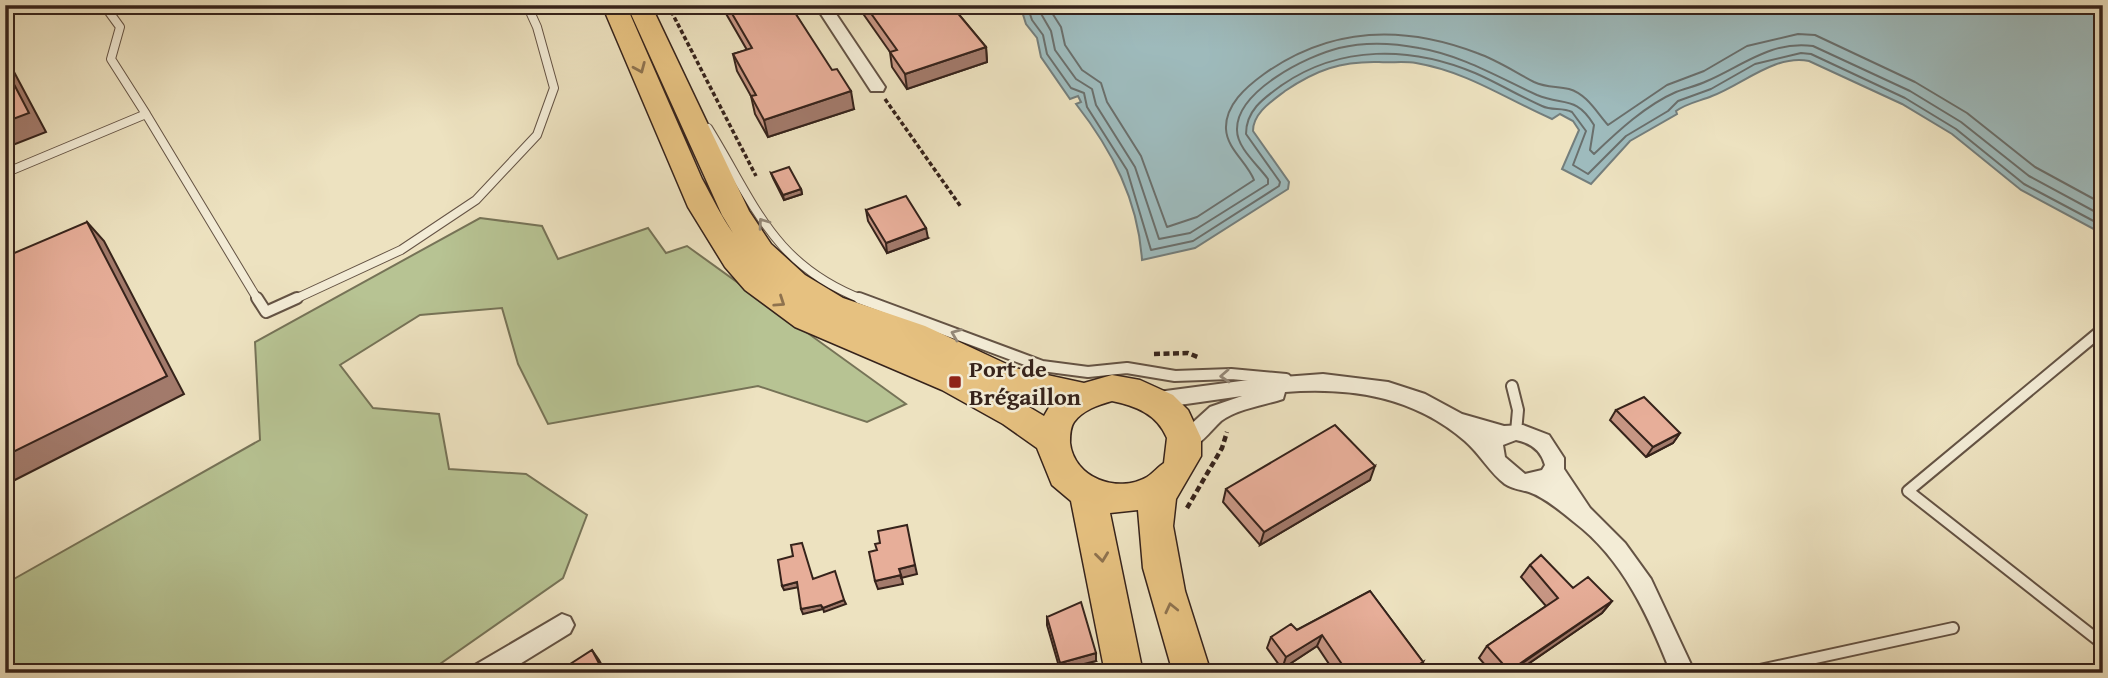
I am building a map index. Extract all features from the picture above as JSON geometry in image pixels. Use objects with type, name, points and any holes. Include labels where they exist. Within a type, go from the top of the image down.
[{"type":"main road","points":[[614,5],[688,180],[710,224],[736,262],[771,296],[805,319],[955,382],[1027,423],[1052,441]]},
{"type":"main road","points":[[639,5],[736,215],[761,252],[794,283],[832,306],[914,335],[1009,379],[1082,396]]},
{"type":"main road","points":[[1166,483],[1149,493],[1128,498],[1106,497],[1086,491],[1060,470],[1052,441],[1060,415],[1082,396],[1112,388],[1144,393],[1158,400],[1172,412],[1181,426],[1185,442],[1183,457],[1166,483],[1156,506],[1155,527],[1172,614],[1192,673]]},
{"type":"main road","points":[[1086,491],[1099,530],[1108,616],[1124,673]]},
{"type":"street","points":[[822,5],[877,87]]},
{"type":"street","points":[[1185,442],[1217,413],[1317,382]]},
{"type":"street","points":[[1158,400],[1235,388],[1317,382],[1363,387],[1416,400],[1456,421],[1492,452]]},
{"type":"street","points":[[1456,421],[1535,437],[1550,449],[1554,457],[1554,472],[1582,514]]},
{"type":"street","points":[[1510,433],[1495,441],[1493,460],[1505,475],[1534,484],[1582,514],[1612,540],[1658,608],[1682,673]]},
{"type":"street","points":[[1534,484],[1549,478],[1554,472]]},
{"type":"street","points":[[483,673],[562,625]]},
{"type":"lane","points":[[104,5],[120,27],[111,59],[265,312],[401,250],[476,200],[537,135],[554,88],[537,27],[527,5]]},
{"type":"lane","points":[[667,68],[718,143],[746,199],[771,234],[811,273],[838,290],[1042,366],[1088,372],[1127,368],[1175,376],[1231,374],[1317,382]]},
{"type":"lane","points":[[5,173],[146,114]]},
{"type":"lane","points":[[2103,328],[1908,491],[2103,644]]},
{"type":"lane","points":[[1510,433],[1518,410],[1512,386]]},
{"type":"lane","points":[[1746,673],[1953,628]]},
{"type":"path","points":[[668,5],[757,178]]},
{"type":"path","points":[[877,87],[961,207]]},
{"type":"path","points":[[1150,354],[1188,353],[1200,358],[1204,368]]},
{"type":"path","points":[[1186,522],[1187,508],[1222,448],[1228,426]]},
{"type":"green space","points":[[480,218],[542,226],[558,259],[648,228],[666,253],[687,246],[906,404],[867,422],[758,386],[548,424],[518,364],[502,308],[420,315],[340,365],[373,408],[439,414],[449,469],[526,474],[587,515],[563,578],[427,673],[5,673],[5,584],[260,440],[255,342]]},
{"type":"water","points":[[1020,5],[2103,5],[2103,234],[2021,190],[1952,134],[1902,104],[1809,61],[1796,60],[1771,66],[1723,91],[1680,108],[1676,111],[1677,114],[1630,141],[1591,184],[1562,169],[1579,130],[1573,121],[1560,114],[1552,119],[1470,79],[1435,67],[1411,62],[1365,62],[1329,68],[1307,77],[1264,108],[1256,119],[1253,131],[1289,182],[1288,189],[1195,248],[1142,260],[1129,196],[1112,158],[1076,104],[1081,102],[1078,96],[1070,99],[1041,57],[1037,38],[1026,24]]},
{"type":"building","points":[[727,5],[790,5],[832,70],[837,69],[851,91],[764,120],[751,96],[756,95],[733,54],[752,48]]},
{"type":"building","points":[[865,5],[951,5],[986,47],[905,74],[890,52],[897,50]]},
{"type":"building","points":[[5,67],[29,113],[5,122]]},
{"type":"building","points":[[789,167],[801,189],[783,195],[771,173]]},
{"type":"building","points":[[906,196],[926,228],[886,243],[866,210]]},
{"type":"building","points":[[87,222],[167,376],[5,456],[5,257]]},
{"type":"building","points":[[1644,397],[1680,433],[1653,447],[1616,410]]},
{"type":"building","points":[[1335,425],[1375,466],[1264,532],[1226,489]]},
{"type":"building","points":[[907,525],[915,565],[899,569],[901,575],[875,581],[869,552],[877,550],[875,544],[880,543],[878,531]]},
{"type":"building","points":[[802,543],[813,579],[835,571],[844,600],[823,608],[821,605],[801,609],[797,582],[782,586],[778,560],[793,556],[791,545]]},
{"type":"building","points":[[1541,555],[1573,588],[1588,577],[1612,601],[1509,671],[1487,646],[1558,598],[1530,565]]},
{"type":"building","points":[[1370,591],[1423,662],[1404,673],[1348,673],[1322,635],[1286,657],[1271,637],[1291,624],[1297,630]]},
{"type":"building","points":[[1081,602],[1096,653],[1060,663],[1047,617]]},
{"type":"building","points":[[592,650],[604,673],[571,673],[567,666]]},
{"type":"place","name":"Port de Brégaillon","points":[[955,382]]}]
